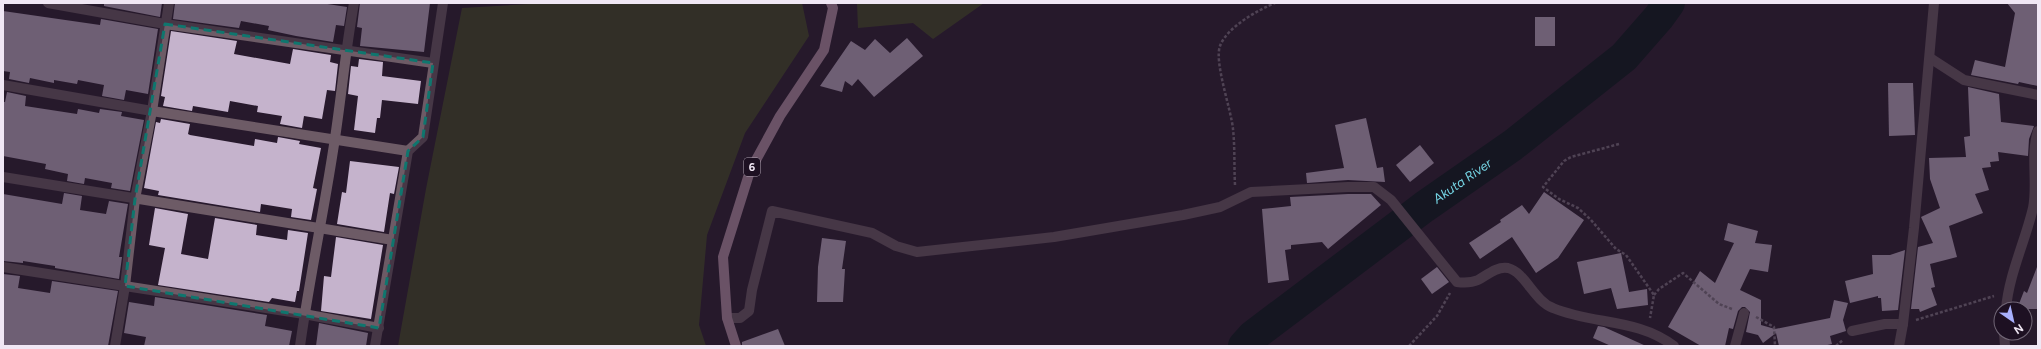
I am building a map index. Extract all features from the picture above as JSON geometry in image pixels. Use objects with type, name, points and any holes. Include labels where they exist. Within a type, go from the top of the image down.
[{"type":"main road","name":"6","points":[[736,346],[727,318],[722,258],[750,171],[780,116],[824,50],[833,8],[831,3]]},
{"type":"street","points":[[48,3],[165,24],[433,63]]},
{"type":"street","points":[[115,346],[125,286],[134,199],[152,111],[169,3]]},
{"type":"street","points":[[300,346],[304,314],[321,229],[335,138],[345,50],[354,3]]},
{"type":"street","points":[[375,346],[408,151],[423,137],[443,3]]},
{"type":"street","points":[[1899,346],[1903,324],[1930,58],[1934,3]]},
{"type":"street","points":[[1930,58],[1964,80],[2038,95]]},
{"type":"street","points":[[3,84],[152,111],[335,138],[408,151]]},
{"type":"street","points":[[2007,301],[2008,292],[2033,207],[2036,172],[2034,153],[2038,131]]},
{"type":"street","points":[[3,178],[393,240]]},
{"type":"street","points":[[727,318],[740,318],[749,311],[752,290],[772,211],[872,233],[896,246],[918,252],[1062,235],[1183,215],[1220,207],[1235,198],[1251,192],[1374,187],[1391,200],[1440,263],[1457,282],[1468,283],[1477,280],[1491,271],[1506,268],[1516,271],[1534,294],[1550,308],[1571,315],[1647,330],[1660,336],[1674,346]]},
{"type":"street","points":[[3,267],[304,314],[379,328]]},
{"type":"street","points":[[1735,346],[1744,313]]},
{"type":"street","points":[[1852,331],[1885,324],[1903,324]]},
{"type":"path","points":[[1235,198],[1233,129],[1228,96],[1218,60],[1220,45],[1232,29],[1249,16],[1275,3]]},
{"type":"path","points":[[1619,144],[1571,157],[1564,161],[1543,187],[1558,199],[1578,208],[1591,220],[1616,249],[1626,255],[1654,295]]},
{"type":"path","points":[[1647,330],[1654,295],[1659,289],[1683,274],[1719,304],[1760,318],[1774,327],[1775,346]]},
{"type":"path","points":[[1409,346],[1437,316],[1457,282]]},
{"type":"path","points":[[1903,324],[2008,292]]},
{"type":"highlighted area","points":[[165,24],[433,63],[423,137],[408,151],[379,328],[125,286],[135,199]]},
{"type":"green space","points":[[546,3],[802,3],[809,36],[745,133],[707,235],[699,325],[706,346],[398,346],[426,189],[462,8]]},
{"type":"green space","points":[[857,3],[984,3],[933,39],[913,23],[858,28]]},
{"type":"building","points":[[104,3],[162,3],[160,17],[104,6]]},
{"type":"building","points":[[175,3],[321,3],[347,7],[344,26],[336,25],[333,42],[268,30],[269,26],[241,21],[239,28],[173,19]]},
{"type":"building","points":[[360,3],[430,3],[424,52],[360,46],[362,28],[357,27]]},
{"type":"building","points":[[2007,3],[2038,3],[2038,86],[2019,82],[2018,84],[1971,75],[1975,60],[2005,67],[2015,13]]},
{"type":"building","points":[[3,11],[100,25],[101,19],[158,29],[148,94],[126,90],[124,100],[102,96],[104,85],[78,80],[77,84],[54,80],[54,83],[30,78],[29,83],[9,79],[10,72],[3,71]]},
{"type":"building","points":[[1535,17],[1555,17],[1555,46],[1535,46]]},
{"type":"building","points":[[171,31],[237,41],[234,54],[290,64],[293,49],[331,55],[330,62],[338,64],[335,91],[327,90],[322,119],[304,116],[302,128],[280,124],[282,116],[257,112],[258,106],[230,101],[228,112],[193,106],[192,111],[163,106],[165,97],[161,96]]},
{"type":"building","points":[[907,38],[923,56],[874,97],[858,79],[852,86],[845,81],[842,92],[820,86],[851,41],[865,50],[875,39],[890,53]]},
{"type":"building","points":[[359,59],[383,62],[382,76],[421,81],[418,104],[382,100],[380,118],[377,118],[375,133],[354,130],[358,96],[348,94],[351,66],[358,67]]},
{"type":"building","points":[[1888,83],[1913,83],[1915,135],[1889,136]]},
{"type":"building","points":[[1968,87],[1999,94],[2001,122],[2034,126],[2029,139],[2028,156],[1998,152],[1999,161],[1990,162],[1991,167],[1982,168],[1989,190],[1975,194],[1983,213],[1949,226],[1957,257],[1930,264],[1935,287],[1931,288],[1937,305],[1920,312],[1919,309],[1911,309],[1918,247],[1933,243],[1921,217],[1940,208],[1930,179],[1929,158],[1966,157],[1964,137],[1970,136]]},
{"type":"building","points":[[7,92],[26,96],[25,106],[77,114],[78,109],[99,113],[100,109],[122,112],[121,116],[144,120],[130,191],[111,188],[112,183],[85,178],[84,184],[67,181],[68,174],[45,169],[46,164],[3,156],[3,102],[5,102]]},
{"type":"building","points":[[1366,118],[1377,168],[1383,167],[1385,182],[1348,180],[1307,183],[1306,173],[1344,168],[1335,125]]},
{"type":"building","points":[[161,119],[190,124],[188,134],[190,135],[254,146],[255,139],[277,143],[278,137],[300,141],[299,144],[321,148],[313,188],[317,189],[311,220],[291,217],[292,209],[261,204],[260,212],[158,195],[159,191],[144,188],[156,122],[160,123]]},
{"type":"building","points":[[1420,145],[1434,163],[1410,182],[1396,165]]},
{"type":"building","points":[[350,161],[399,167],[394,194],[390,193],[384,232],[337,224],[342,192],[346,193]]},
{"type":"building","points":[[1544,192],[1584,220],[1558,258],[1536,273],[1512,237],[1480,259],[1469,243],[1501,222],[1500,220],[1522,205],[1529,214]]},
{"type":"building","points":[[64,193],[82,196],[80,210],[106,214],[109,201],[128,204],[119,257],[122,257],[119,279],[23,261],[23,263],[3,261],[3,194],[62,204]]},
{"type":"building","points":[[1371,194],[1381,205],[1328,249],[1322,242],[1291,245],[1291,249],[1285,250],[1289,280],[1268,283],[1262,209],[1291,206],[1290,197]]},
{"type":"building","points":[[155,208],[188,214],[181,254],[208,259],[215,218],[257,225],[256,235],[287,240],[288,230],[308,233],[299,291],[297,291],[295,302],[272,298],[269,302],[158,285],[165,248],[149,245]]},
{"type":"building","points":[[1728,223],[1758,231],[1755,243],[1772,245],[1768,272],[1750,269],[1740,290],[1761,300],[1761,325],[1775,329],[1830,318],[1834,300],[1848,303],[1843,320],[1846,331],[1830,336],[1832,344],[1823,346],[1779,346],[1776,333],[1763,343],[1758,335],[1746,332],[1750,312],[1745,307],[1742,307],[1738,311],[1733,329],[1729,328],[1725,346],[1701,346],[1668,327],[1700,271],[1715,283],[1734,243],[1724,240]]},
{"type":"building","points":[[336,237],[383,245],[371,319],[321,311],[324,276],[331,277]]},
{"type":"building","points":[[822,238],[846,241],[842,269],[845,269],[843,302],[817,302],[818,267]]},
{"type":"building","points":[[1905,250],[1898,310],[1882,311],[1881,298],[1878,298],[1878,296],[1850,303],[1845,281],[1873,274],[1872,255],[1890,255]]},
{"type":"building","points":[[1621,253],[1629,292],[1647,289],[1648,305],[1617,309],[1611,288],[1584,294],[1577,262]]},
{"type":"building","points":[[1437,267],[1449,282],[1432,294],[1421,279]]},
{"type":"building","points":[[2037,267],[2038,309],[2033,309],[2033,301],[2020,301],[2024,291],[2027,293]]},
{"type":"building","points":[[3,274],[20,276],[18,288],[50,293],[52,281],[118,291],[108,346],[3,346]]},
{"type":"building","points":[[155,297],[267,315],[265,326],[292,331],[289,346],[144,346],[146,337],[124,333],[129,302],[154,306]]},
{"type":"building","points":[[319,323],[368,333],[366,346],[316,346]]},
{"type":"building","points":[[1598,326],[1604,327],[1646,346],[1611,346],[1593,338]]},
{"type":"building","points":[[778,329],[785,346],[742,346],[742,342]]},
{"type":"waterway","name":"Akuta River","points":[[1244,346],[1253,336],[1424,207],[1513,145],[1624,57],[1659,17],[1669,3]]}]
